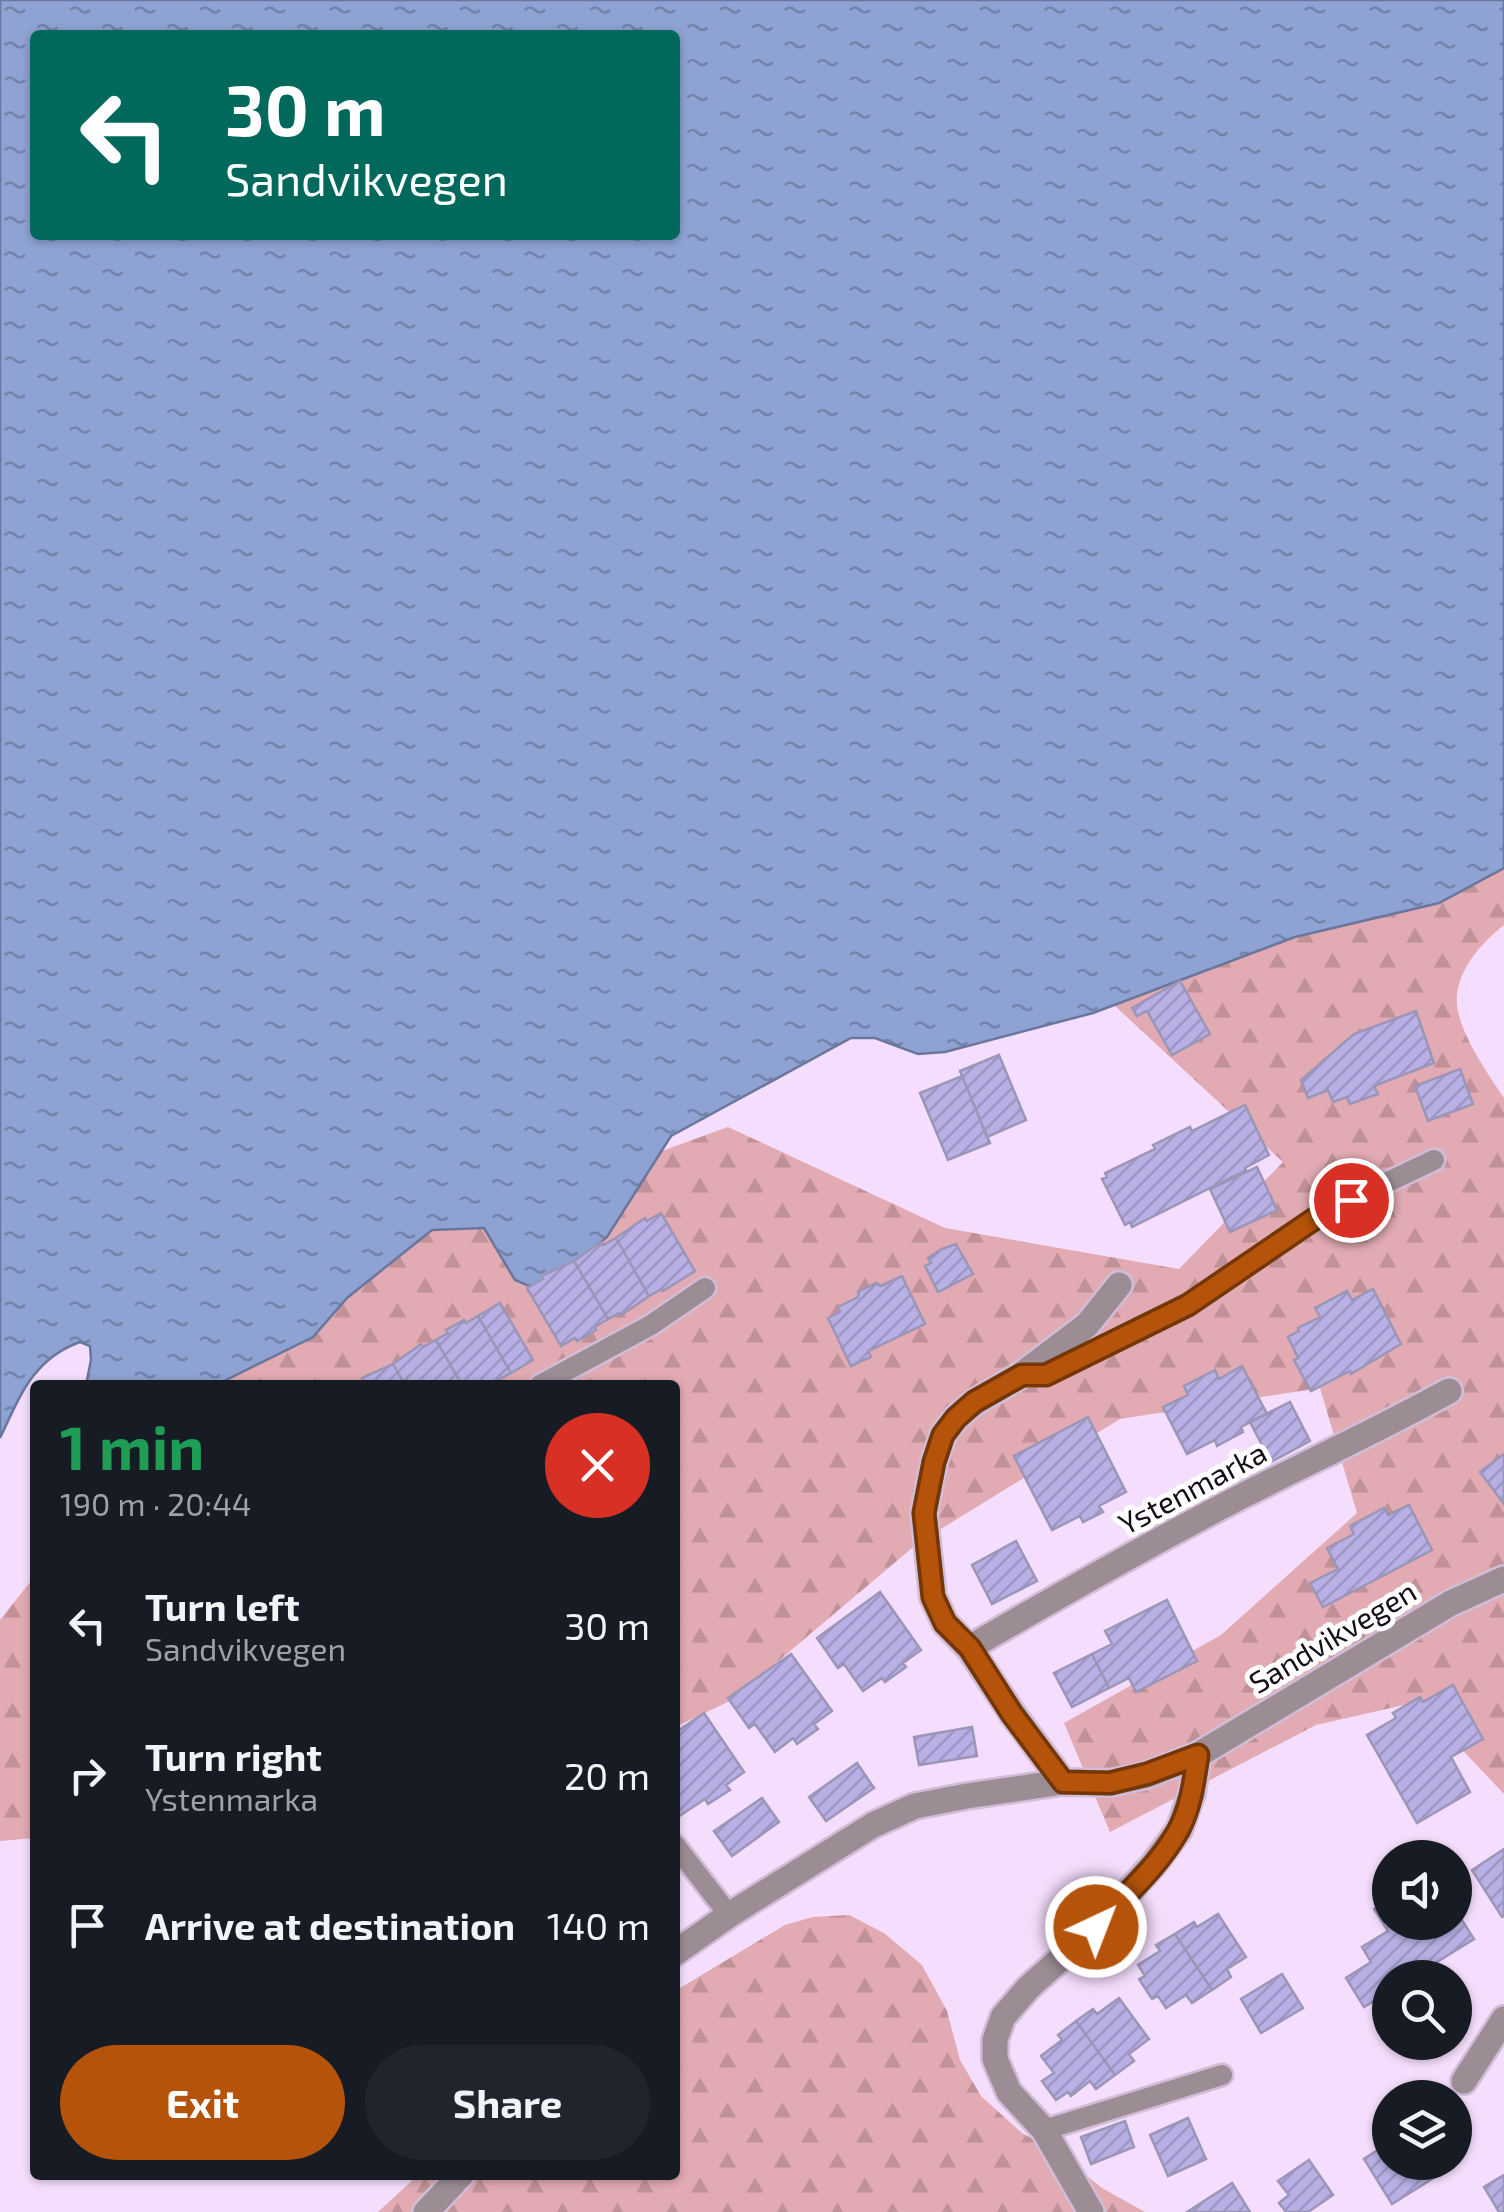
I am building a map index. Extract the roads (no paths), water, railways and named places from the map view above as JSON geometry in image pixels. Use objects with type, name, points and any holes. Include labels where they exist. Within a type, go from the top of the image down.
[{"type":"street","points":[[1063,1782],[1012,1714],[970,1648],[945,1623],[933,1597],[924,1513],[943,1435],[956,1418],[974,1402],[1022,1375],[1087,1325],[1119,1285]]},
{"type":"street","name":"Ystenmarka","points":[[970,1648],[1072,1588],[1449,1391]]},
{"type":"street","name":"Sandvikvegen","points":[[680,1948],[830,1849],[915,1806],[1063,1782],[1110,1783],[1198,1755],[1451,1602],[1504,1580]]},
{"type":"street","points":[[1091,2212],[1044,2130],[1009,2092],[994,2059],[995,2040],[1002,2017],[1096,1927],[1153,1865],[1179,1830],[1192,1793],[1198,1755]]},
{"type":"street","points":[[1465,2080],[1504,2020]]},
{"type":"street","points":[[426,2212],[456,2180]]},
{"type":"lane","points":[[1022,1375],[1046,1375],[1188,1305],[1323,1213],[1434,1160]]},
{"type":"lane","points":[[550,1380],[652,1326],[706,1288]]},
{"type":"lane","points":[[680,1851],[729,1914]]},
{"type":"lane","points":[[1044,2130],[1222,2075]]},
{"type":"water","points":[[0,0],[1504,0],[1504,868],[1439,903],[1295,937],[1093,1013],[945,1052],[918,1054],[875,1038],[851,1038],[671,1136],[607,1237],[551,1282],[534,1288],[515,1280],[484,1228],[432,1230],[347,1298],[313,1337],[226,1380],[87,1380],[90,1346],[80,1342],[50,1358],[39,1369],[0,1438]]}]
